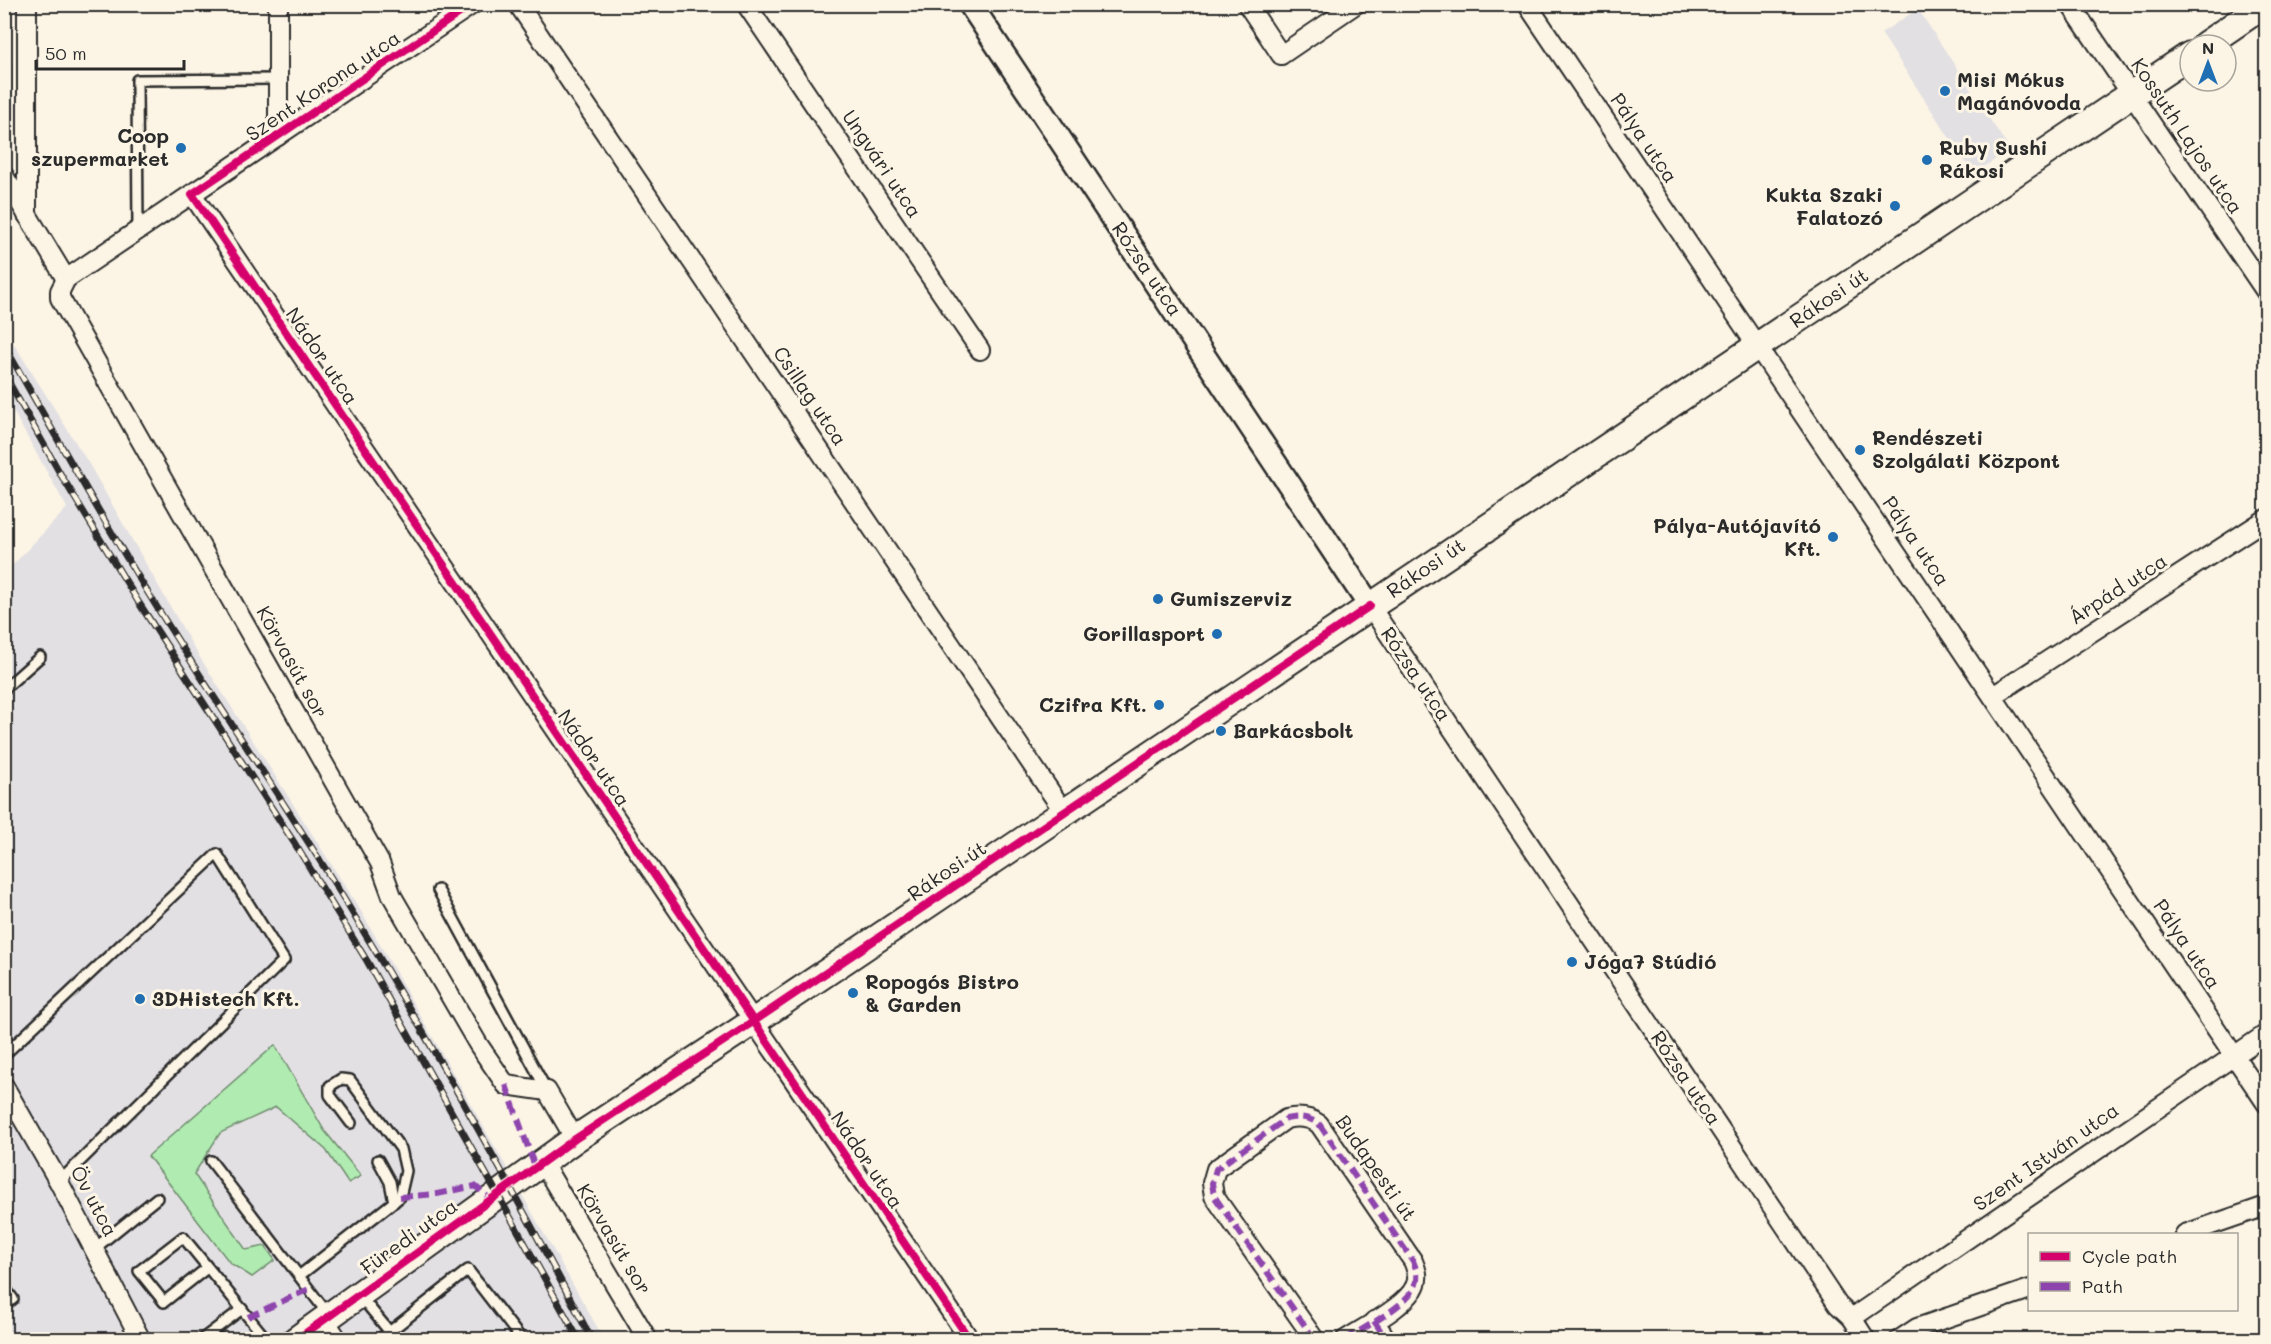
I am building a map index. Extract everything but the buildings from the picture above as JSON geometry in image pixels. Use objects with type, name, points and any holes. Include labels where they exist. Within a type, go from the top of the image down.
[{"type":"main road","points":[[2223,33],[2265,4]]},
{"type":"main road","name":"Rákosi út","points":[[542,1162],[2178,63]]},
{"type":"main road","name":"Füredi utca","points":[[296,1340],[330,1325],[358,1294],[542,1162]]},
{"type":"street","points":[[27,4],[27,215]]},
{"type":"street","points":[[278,4],[278,136]]},
{"type":"street","name":"Szent Korona utca","points":[[66,279],[473,4]]},
{"type":"street","name":"Csillag utca","points":[[518,4],[1064,812]]},
{"type":"street","name":"Ungvári utca","points":[[746,4],[980,350]]},
{"type":"street","name":"Rózsa utca","points":[[970,4],[1838,1305],[1852,1318],[1866,1340]]},
{"type":"street","points":[[1247,4],[1281,55],[1356,4]]},
{"type":"street","name":"Pálya utca","points":[[1527,4],[2266,1103]]},
{"type":"street","name":"Kossuth Lajos utca","points":[[2070,4],[2266,292]]},
{"type":"street","points":[[4,176],[66,279]]},
{"type":"street","name":"Nádor utca","points":[[192,194],[970,1340]]},
{"type":"street","name":"Körvasút sor","points":[[66,279],[60,291],[60,297],[380,863],[392,896],[478,1044],[506,1085],[547,1091]]},
{"type":"street","name":"Árpád utca","points":[[1993,696],[2266,519]]},
{"type":"street","name":"Szent István utca","points":[[1852,1318],[2266,1034]]},
{"type":"street","name":"Öv utca","points":[[4,1086],[59,1182],[141,1340]]},
{"type":"street","points":[[547,1091],[575,1139]]},
{"type":"street","name":"Budapesti út","points":[[1315,1340],[1214,1197],[1212,1189],[1213,1176],[1221,1164],[1286,1119],[1302,1117],[1319,1124],[1413,1261],[1417,1276],[1412,1293],[1345,1340]]},
{"type":"street","name":"Körvasút sor","points":[[542,1162],[648,1340]]},
{"type":"street","points":[[2188,1233],[2266,1206]]},
{"type":"street","points":[[1899,1340],[1917,1328],[2028,1290]]},
{"type":"street","points":[[1374,1321],[1387,1340]]},
{"type":"lane","points":[[138,230],[137,81],[278,79]]},
{"type":"lane","points":[[4,689],[40,657]]},
{"type":"lane","points":[[4,1055],[217,854],[284,960],[59,1182]]},
{"type":"lane","points":[[438,890],[547,1091]]},
{"type":"lane","points":[[299,1276],[400,1197],[406,1171],[401,1149],[350,1080],[341,1078],[330,1086],[330,1095],[351,1123]]},
{"type":"lane","points":[[378,1160],[390,1182],[394,1202]]},
{"type":"lane","points":[[211,1161],[299,1276],[330,1325]]},
{"type":"lane","points":[[94,1249],[157,1198]]},
{"type":"lane","points":[[207,1268],[164,1302],[139,1271],[183,1237],[267,1340]]},
{"type":"lane","points":[[379,1340],[468,1270],[522,1340]]},
{"type":"lane","points":[[4,1287],[13,1299],[4,1306]]},
{"type":"lane","points":[[358,1294],[389,1331]]},
{"type":"lane","points":[[201,1340],[242,1310]]},
{"type":"shaded area","name":"Misi Mókus Magánóvoda","points":[[1918,9],[2010,150],[1973,174],[1881,33]]},
{"type":"shaded area","points":[[4,328],[89,464],[194,648],[361,911],[604,1339],[5,1339],[5,573],[67,508],[5,397]]},
{"type":"green space","points":[[4,5],[9,5],[12,114],[10,119],[4,113]]},
{"type":"green space","points":[[275,1045],[324,1130],[361,1176],[348,1183],[326,1150],[276,1107],[220,1133],[194,1174],[246,1250],[265,1246],[275,1260],[252,1277],[230,1263],[148,1156]]},
{"type":"railway","points":[[4,345],[131,565],[318,857],[407,1004],[532,1227],[592,1340]]},
{"type":"railway","points":[[4,374],[61,475],[139,603],[295,844],[367,961],[579,1340]]},
{"type":"marked path","points":[[506,1085],[535,1167]]},
{"type":"marked path","points":[[1315,1340],[1214,1196],[1212,1183],[1216,1169],[1286,1119],[1295,1118],[1304,1118],[1319,1124],[1413,1261],[1417,1272],[1416,1284],[1404,1300],[1345,1340]]},
{"type":"marked path","points":[[400,1197],[437,1194],[475,1186],[489,1198]]},
{"type":"marked path","points":[[248,1317],[309,1289]]},
{"type":"marked path","points":[[1374,1321],[1387,1340]]},
{"type":"cycle path","points":[[473,4],[192,194],[970,1340]]},
{"type":"cycle path","points":[[296,1340],[575,1139],[753,1022],[1370,606]]},
{"type":"place","name":"Misi Mókus Magánóvoda","points":[[1945,91]]},
{"type":"place","name":"Coop szupermarket","points":[[181,148]]},
{"type":"place","name":"Ruby Sushi Rákosi","points":[[1927,160]]},
{"type":"place","name":"Kukta Szaki Falatozó","points":[[1895,206]]},
{"type":"place","name":"Rendészeti Szolgálati Központ","points":[[1860,450]]},
{"type":"place","name":"Pálya-Autójavító Kft.","points":[[1833,537]]},
{"type":"place","name":"Gumiszerviz","points":[[1158,599]]},
{"type":"place","name":"Gorillasport","points":[[1217,634]]},
{"type":"place","name":"Czifra Kft.","points":[[1159,705]]},
{"type":"place","name":"Barkácsbolt","points":[[1221,731]]},
{"type":"place","name":"Jóga7 Stúdió","points":[[1572,962]]},
{"type":"place","name":"Ropogós Bistro & Garden","points":[[853,993]]},
{"type":"place","name":"3DHistech Kft.","points":[[140,999]]}]
